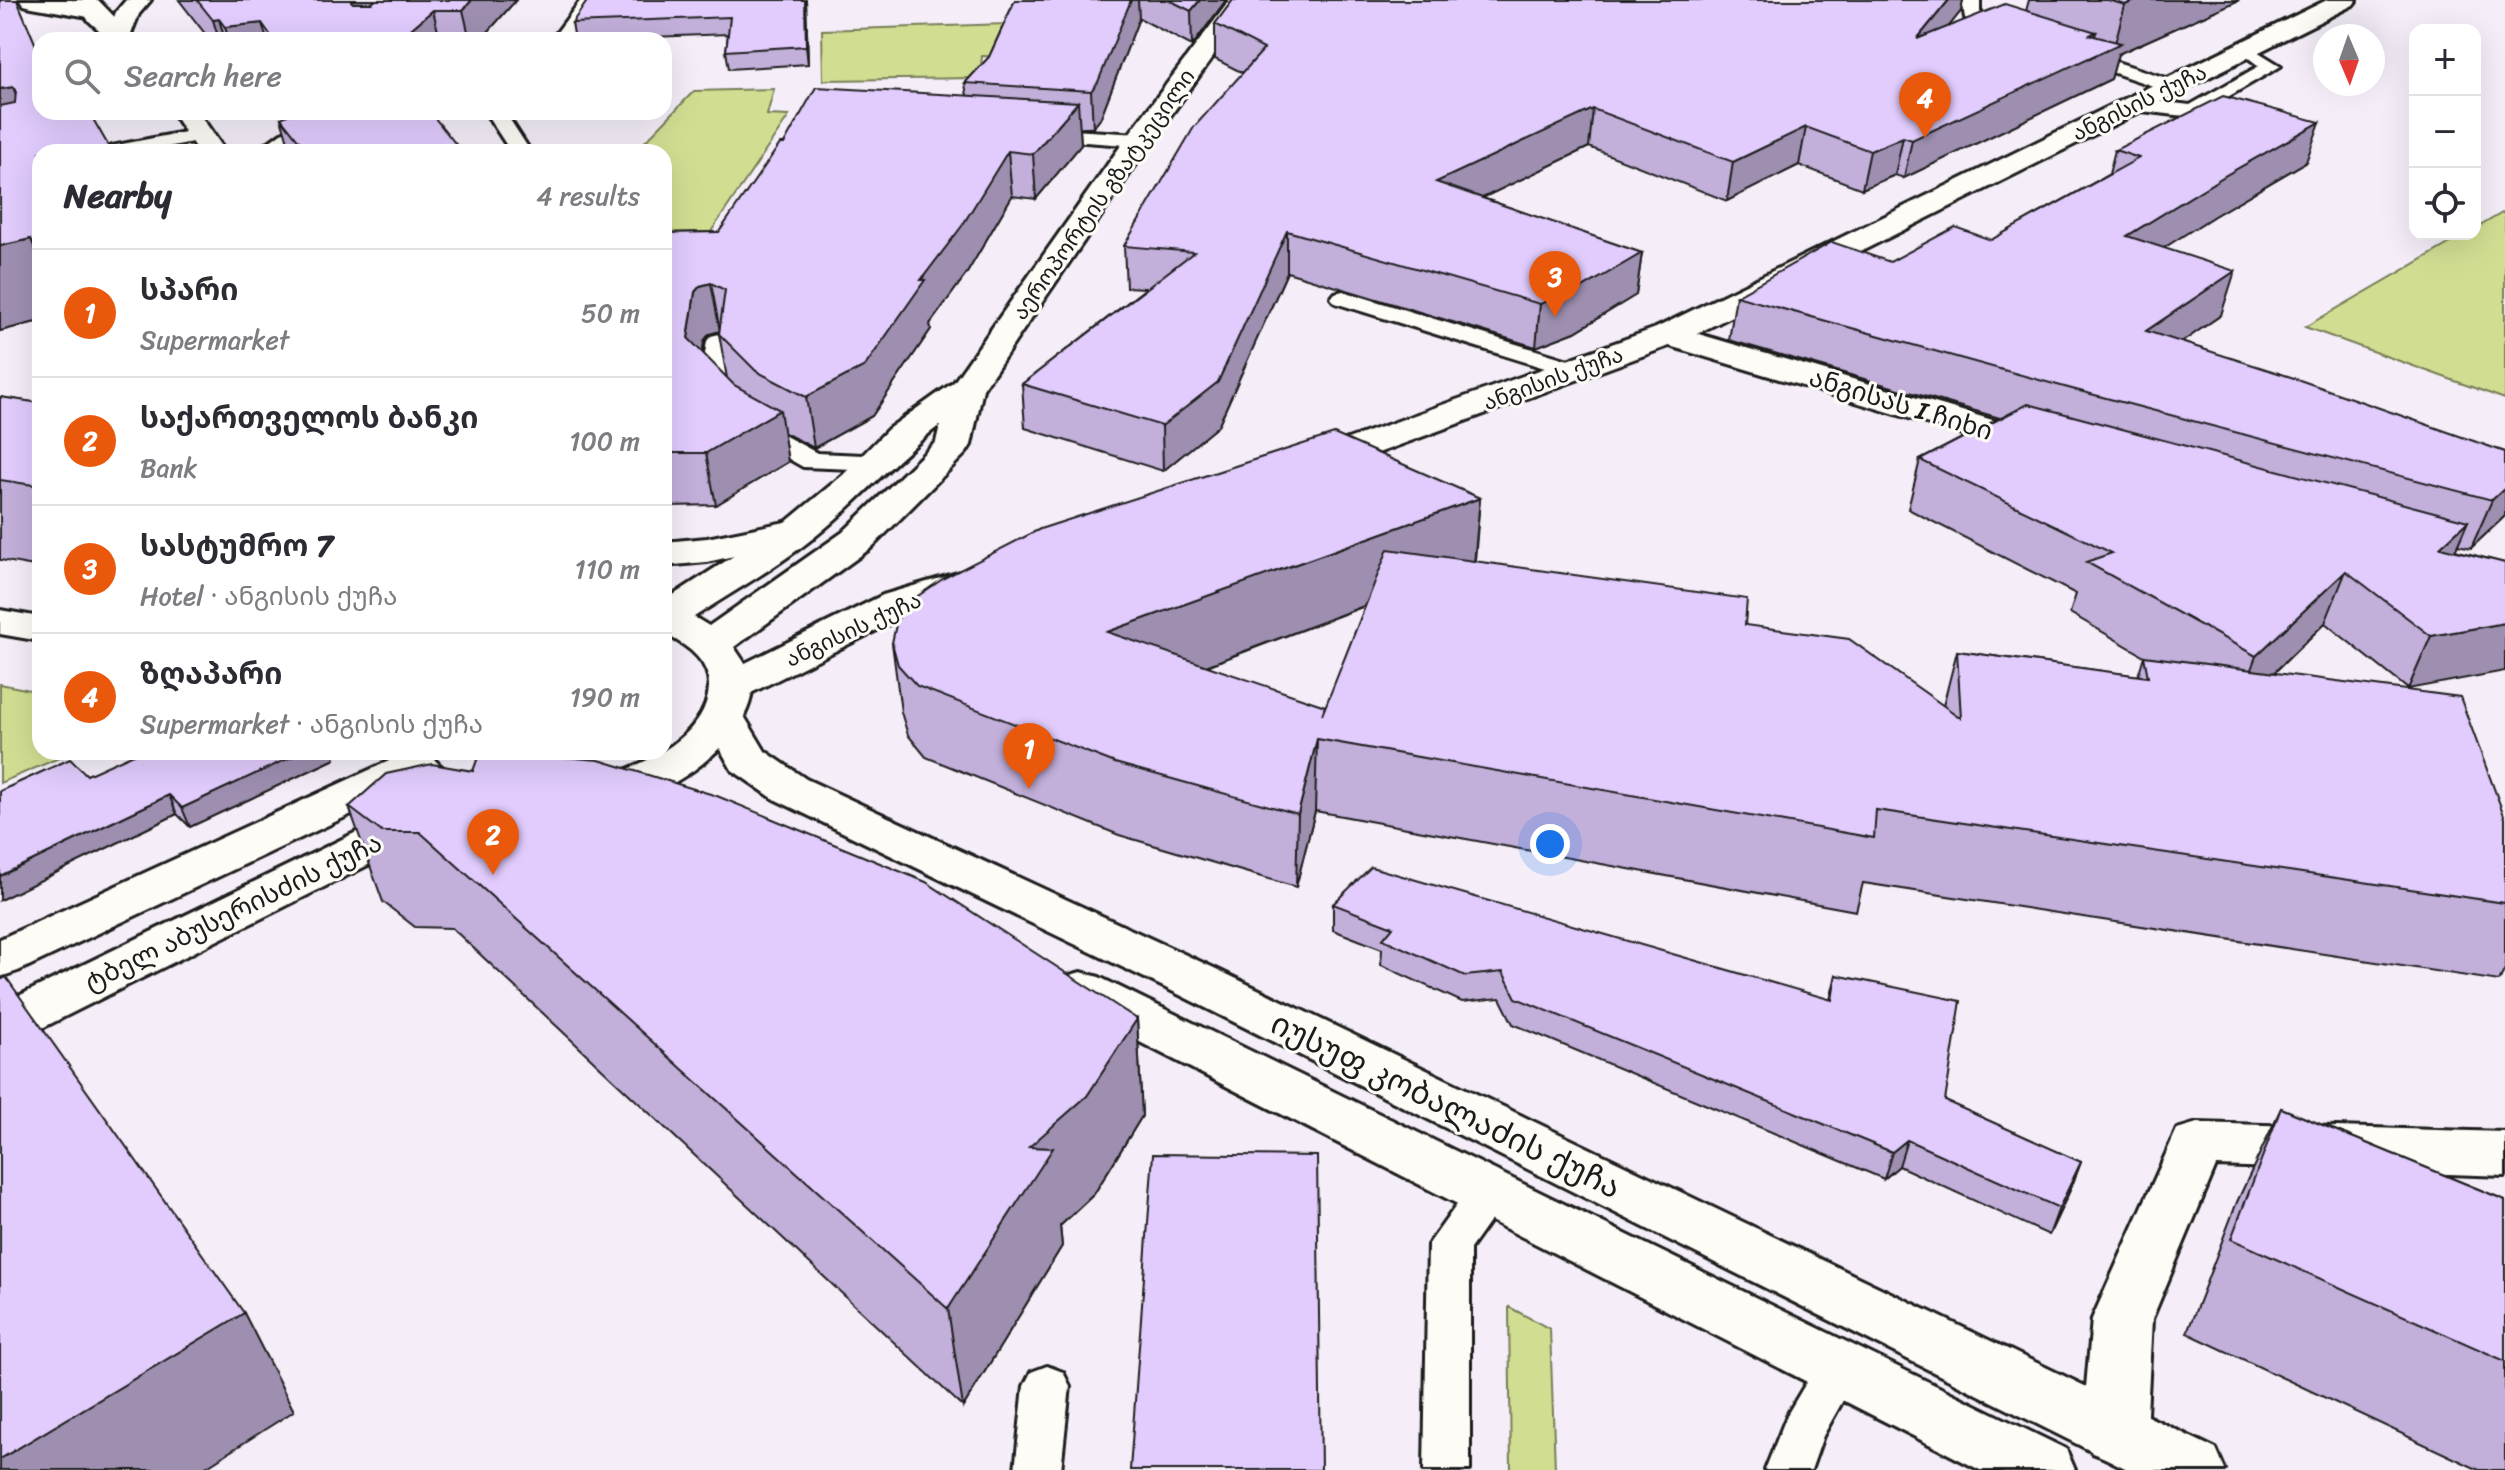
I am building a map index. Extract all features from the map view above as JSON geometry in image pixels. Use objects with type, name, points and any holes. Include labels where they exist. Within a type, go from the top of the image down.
[{"type":"street","points":[[32,0],[90,6],[117,32]]},
{"type":"street","points":[[123,32],[128,12],[139,0]]},
{"type":"street","name":"აეროპორტის გზატკეცილი","points":[[672,614],[800,530],[878,462],[901,437],[966,389],[1139,140],[1242,0]]},
{"type":"street","name":"ანგისის ქუჩა","points":[[1283,476],[1668,335],[2345,0]]},
{"type":"street","name":"ანგისას I ჩიხი","points":[[1668,335],[2075,455]]},
{"type":"street","name":"აეროპორტის გზატკეცილი","points":[[712,643],[857,540],[953,445],[966,389]]},
{"type":"street","points":[[672,553],[707,550],[800,530]]},
{"type":"street","name":"ანგისის ქუჩა","points":[[728,701],[897,604],[1002,572]]},
{"type":"street","points":[[0,622],[32,628]]},
{"type":"street","points":[[672,622],[691,629],[712,643]]},
{"type":"street","name":"იუსუფ კობალაძის ქუჩა","points":[[712,643],[727,663],[728,701],[748,760],[790,789],[1196,981],[2193,1470]]},
{"type":"street","name":"ტბელ აბუსერისძის ქუჩა","points":[[0,1027],[280,887],[529,801],[653,775],[705,739],[728,701]]},
{"type":"street","name":"ტბელ აბუსერისძის ქუჩა","points":[[0,959],[242,849],[408,760]]},
{"type":"street","points":[[411,760],[435,785],[529,801],[669,816]]},
{"type":"street","points":[[1037,968],[2043,1470]]},
{"type":"street","points":[[2114,1433],[2122,1319],[2197,1144],[2505,1154]]},
{"type":"lane","points":[[566,32],[590,0]]},
{"type":"lane","points":[[1971,0],[1971,14],[1993,28],[2172,86]]},
{"type":"lane","points":[[2133,104],[2193,111],[2272,66],[2247,50]]},
{"type":"lane","points":[[277,144],[288,137],[338,120]]},
{"type":"lane","points":[[500,120],[516,144]]},
{"type":"lane","points":[[1013,132],[1139,140]]},
{"type":"lane","points":[[149,144],[199,133]]},
{"type":"lane","points":[[1343,298],[1576,370]]},
{"type":"lane","points":[[719,341],[712,386],[754,429],[812,461],[878,462]]},
{"type":"lane","points":[[1447,1470],[1449,1245],[1488,1194]]},
{"type":"lane","points":[[1788,1470],[1803,1429],[1838,1370]]},
{"type":"lane","points":[[1038,1470],[1047,1386]]},
{"type":"green space","points":[[1007,24],[1007,57],[982,56],[980,78],[823,80],[822,30]]},
{"type":"green space","points":[[774,89],[767,115],[789,116],[708,236],[672,234],[672,144],[643,144],[666,120],[672,120],[672,114],[694,91]]},
{"type":"green space","points":[[2505,214],[2505,399],[2305,327],[2456,240],[2481,240],[2481,225]]},
{"type":"green space","points":[[0,684],[32,690],[32,760],[54,760],[0,783]]},
{"type":"green space","points":[[1509,1307],[1550,1329],[1555,1470],[1511,1470]]},
{"type":"building","points":[[0,0],[17,0],[32,36],[32,120],[94,120],[107,144],[32,144],[32,241],[0,246],[0,106],[15,103],[16,90],[13,87],[0,89]]},
{"type":"building","points":[[197,0],[350,0],[353,3],[372,3],[376,0],[472,0],[463,10],[433,10],[407,32],[268,32],[262,23],[225,27],[219,19],[213,20]]},
{"type":"building","points":[[588,0],[805,0],[806,46],[726,51],[730,17],[572,23]]},
{"type":"building","points":[[1015,0],[1131,0],[1098,82],[1091,91],[965,83],[989,57]]},
{"type":"building","points":[[1169,0],[1200,0],[1191,11]]},
{"type":"building","points":[[1233,0],[1949,0],[1917,39],[2005,4],[2096,32],[2090,35],[2121,43],[1912,140],[1903,137],[1870,151],[1806,127],[1733,162],[1593,109],[1436,182],[1642,253],[1579,290],[1540,304],[1287,231],[1218,382],[1162,426],[1022,384],[1194,252],[1124,246],[1194,127],[1264,49],[1215,24]]},
{"type":"building","points":[[2108,0],[2137,0],[2125,5]]},
{"type":"building","points":[[816,87],[1078,102],[1033,154],[1008,151],[962,226],[921,280],[925,280],[865,366],[806,397],[756,371],[719,334],[725,290],[711,283],[700,286],[695,292],[688,338],[734,385],[780,410],[706,453],[672,453],[672,233],[719,232],[780,144],[784,144]]},
{"type":"building","points":[[2223,96],[2320,122],[2127,236],[2235,271],[2146,331],[2291,377],[2505,452],[2505,488],[2492,500],[1736,296],[1832,242],[1890,262],[1955,227],[1991,240],[2139,158],[2115,150]]},
{"type":"building","points":[[283,120],[436,120],[456,144],[302,144]]},
{"type":"building","points":[[0,397],[32,402],[32,485],[0,480]]},
{"type":"building","points":[[2028,404],[2468,521],[2440,547],[2505,563],[2505,623],[2431,636],[2346,571],[2256,656],[2086,562],[2112,553],[1920,460]]},
{"type":"building","points":[[1334,434],[1480,498],[1107,632],[1325,706],[1322,715],[1388,549],[1747,599],[1745,625],[1849,639],[1961,718],[1957,651],[2148,677],[2144,656],[2460,697],[2505,818],[2505,903],[1876,810],[1874,838],[1317,739],[1298,814],[1115,763],[917,686],[898,665],[892,643],[897,620],[912,600],[944,578],[1040,529]]},
{"type":"building","points":[[68,760],[87,775],[120,760],[285,760],[182,808],[169,795],[0,876],[0,791]]},
{"type":"building","points":[[477,760],[599,760],[717,796],[926,882],[1137,1019],[1087,1096],[1029,1147],[1053,1148],[948,1309],[420,832],[382,832],[349,807],[386,774],[432,764],[473,771]]},
{"type":"building","points":[[1371,867],[1832,1000],[1836,975],[1961,1001],[1945,1101],[2081,1162],[2059,1208],[1907,1140],[1892,1152],[1516,998],[1503,972],[1465,976],[1383,939],[1393,927],[1333,904]]},
{"type":"building","points":[[6,977],[244,1313],[0,1459],[0,980]]},
{"type":"building","points":[[2281,1108],[2505,1200],[2505,1361],[2231,1239]]},
{"type":"building","points":[[1153,1154],[1317,1156],[1321,1470],[1130,1470]]},
{"type":"place","name":"ზღაპარი","points":[[1925,138]]},
{"type":"place","name":"სასტუმრო 7","points":[[1555,317]]},
{"type":"place","name":"სპარი","points":[[1029,789]]},
{"type":"place","name":"საქართველოს ბანკი","points":[[493,875]]}]
